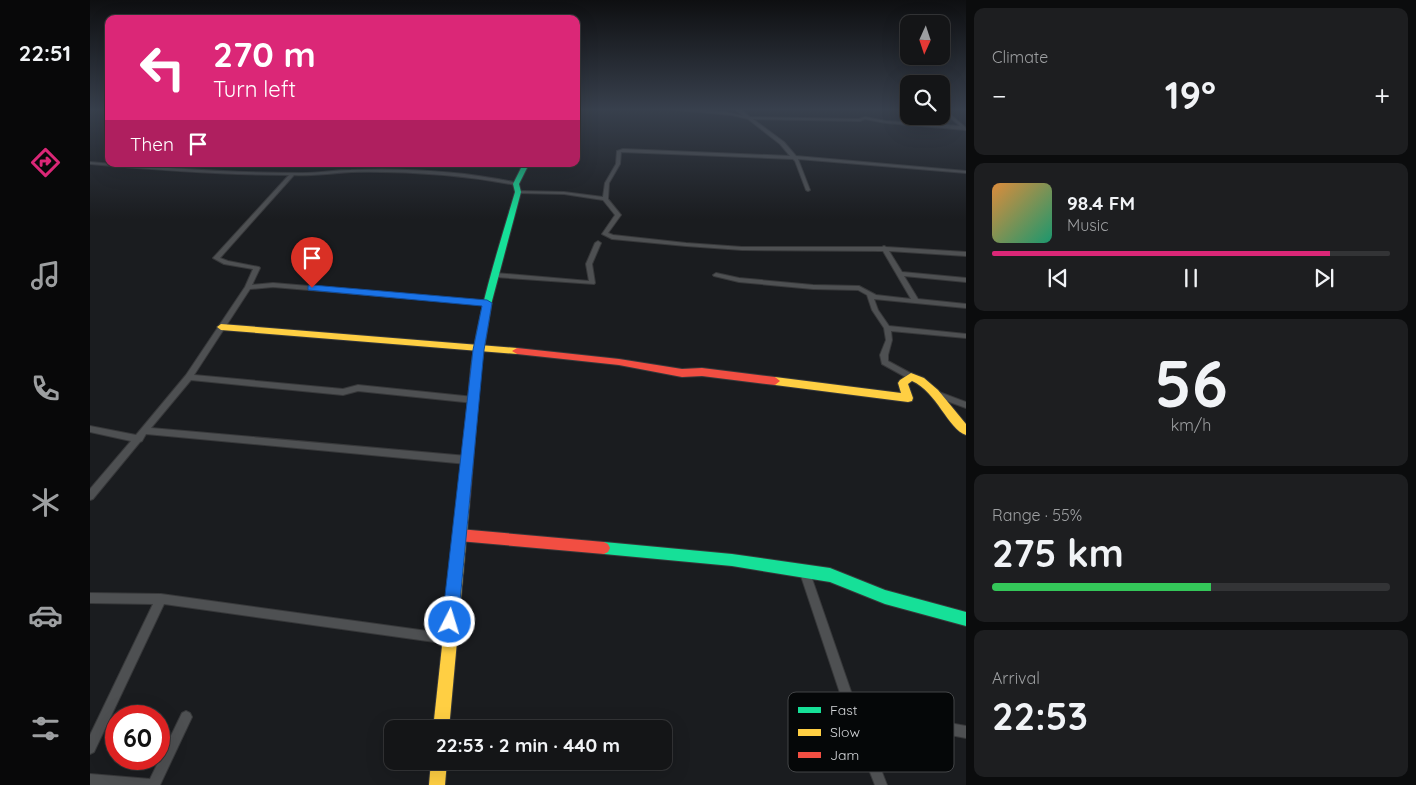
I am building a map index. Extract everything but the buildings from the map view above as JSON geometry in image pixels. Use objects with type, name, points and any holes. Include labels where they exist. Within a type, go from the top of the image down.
[{"type":"street","points":[[784,146],[795,158],[808,190]]},
{"type":"street","points":[[605,200],[607,184],[618,164],[619,151],[623,150],[678,151],[795,158],[966,172]]},
{"type":"street","points":[[90,163],[105,164]]},
{"type":"street","points":[[138,167],[197,172],[293,174],[362,170],[480,176],[517,188],[605,200],[618,215],[605,234],[612,237],[737,248],[884,248],[920,249],[966,254]]},
{"type":"street","points":[[442,720],[478,350],[487,303],[517,188],[525,167]]},
{"type":"street","points":[[92,490],[139,439],[189,377],[248,287],[257,268],[226,263],[216,258],[293,174]]},
{"type":"street","points":[[495,275],[592,283],[589,264],[598,243]]},
{"type":"street","points":[[884,248],[916,301]]},
{"type":"street","points":[[900,274],[966,280]]},
{"type":"street","points":[[716,275],[740,280],[813,287],[860,288],[870,295],[883,298],[966,306]]},
{"type":"street","points":[[248,287],[273,285],[487,303]]},
{"type":"street","points":[[870,295],[876,310],[887,328],[888,340],[884,355],[885,362],[911,377],[921,379],[939,395],[950,414],[966,431]]},
{"type":"street","points":[[221,327],[427,343],[478,350],[529,351],[619,362],[682,373],[702,372],[908,398],[904,383],[911,377]]},
{"type":"street","points":[[887,328],[966,336]]},
{"type":"street","points":[[189,377],[343,392],[358,388],[474,400]]},
{"type":"street","points":[[939,395],[966,405]]},
{"type":"street","points":[[90,429],[139,439]]},
{"type":"street","points":[[145,431],[467,460]]},
{"type":"street","points":[[459,534],[732,560],[804,570],[830,575],[885,597],[966,618]]},
{"type":"street","points":[[804,570],[846,692]]},
{"type":"street","points":[[90,598],[161,599],[449,639]]},
{"type":"street","points":[[90,748],[161,599]]},
{"type":"street","points":[[90,780],[152,785],[186,717]]},
{"type":"street","points":[[437,785],[438,770]]},
{"type":"street","points":[[876,772],[881,785]]},
{"type":"traffic: fast","points":[[476,367],[488,301],[518,192],[516,184],[524,167]]},
{"type":"traffic: fast","points":[[604,548],[732,560],[830,575],[885,597],[966,619]]},
{"type":"traffic: slow","points":[[221,327],[517,351]]},
{"type":"traffic: slow","points":[[775,381],[908,398],[903,383],[911,377],[928,386],[966,431]]},
{"type":"traffic: slow","points":[[442,720],[464,499]]},
{"type":"traffic: slow","points":[[437,785],[438,770]]},
{"type":"traffic: jam","points":[[517,351],[619,362],[682,373],[702,372],[775,381]]},
{"type":"traffic: jam","points":[[464,499],[476,367]]},
{"type":"traffic: jam","points":[[459,535],[604,548]]},
{"type":"route","points":[[312,288],[487,303],[478,350],[450,622]]}]
